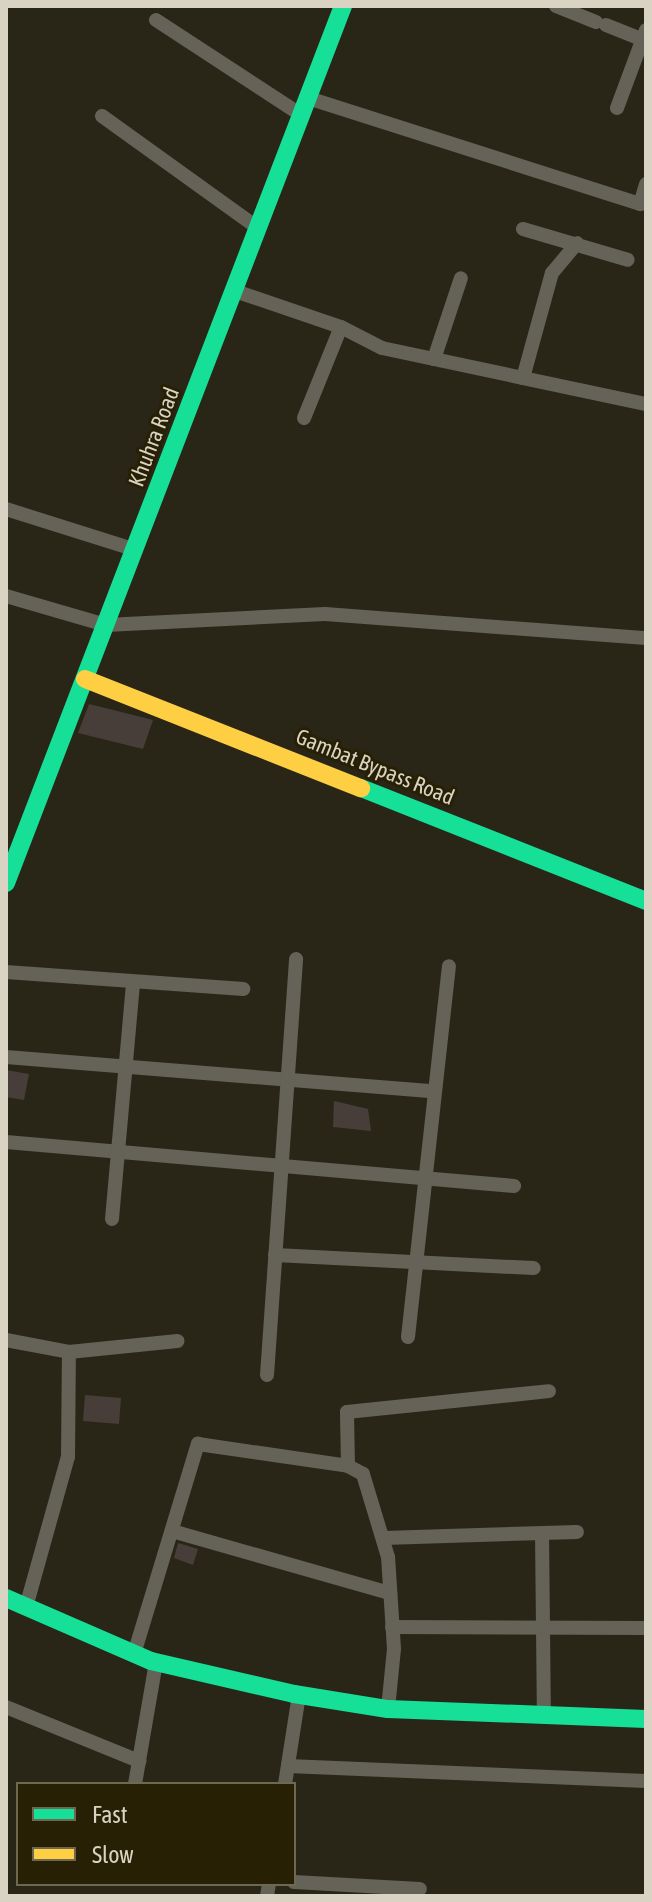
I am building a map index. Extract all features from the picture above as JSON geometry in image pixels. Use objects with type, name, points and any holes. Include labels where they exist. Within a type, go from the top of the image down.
[{"type":"street","name":"Khuhra Road","points":[[6,883],[10,860],[136,550],[343,6]]},
{"type":"street","points":[[556,6],[645,37],[617,108]]},
{"type":"street","points":[[156,20],[305,107],[640,204],[646,184]]},
{"type":"street","points":[[102,116],[258,228]]},
{"type":"street","points":[[523,229],[628,260]]},
{"type":"street","points":[[523,378],[552,273],[577,243]]},
{"type":"street","points":[[434,359],[461,278]]},
{"type":"street","points":[[235,291],[341,327],[382,348],[646,404]]},
{"type":"street","points":[[304,418],[341,327]]},
{"type":"street","points":[[6,509],[136,550]]},
{"type":"street","points":[[6,596],[106,625],[325,614],[646,638]]},
{"type":"street","name":"Gambat Bypass Road","points":[[85,679],[646,901]]},
{"type":"street","points":[[267,1375],[285,1080],[296,959]]},
{"type":"street","points":[[408,1337],[449,966]]},
{"type":"street","points":[[6,972],[243,989]]},
{"type":"street","points":[[112,1219],[133,982]]},
{"type":"street","points":[[6,1057],[126,1069],[433,1091]]},
{"type":"street","points":[[6,1142],[280,1161],[514,1186]]},
{"type":"street","points":[[275,1255],[534,1268]]},
{"type":"street","points":[[6,1340],[69,1352],[177,1341]]},
{"type":"street","points":[[26,1607],[68,1457],[69,1352]]},
{"type":"street","points":[[348,1466],[349,1409],[549,1391]]},
{"type":"street","points":[[134,1654],[198,1444],[348,1466],[363,1474],[384,1538],[392,1627],[388,1709]]},
{"type":"street","points":[[172,1531],[390,1593]]},
{"type":"street","points":[[384,1538],[577,1532]]},
{"type":"street","points":[[542,1533],[544,1717]]},
{"type":"street","points":[[6,1598],[156,1662],[299,1695],[388,1709],[646,1719]]},
{"type":"street","points":[[392,1627],[646,1628]]},
{"type":"street","points":[[135,1782],[156,1662]]},
{"type":"street","points":[[285,1782],[299,1695]]},
{"type":"street","points":[[6,1707],[139,1761]]},
{"type":"street","points":[[288,1766],[646,1781]]},
{"type":"street","points":[[296,1882],[420,1889]]},
{"type":"building","points":[[89,704],[153,720],[143,749],[78,733]]},
{"type":"building","points":[[6,1070],[29,1074],[24,1100],[6,1097]]},
{"type":"building","points":[[334,1101],[368,1109],[371,1131],[333,1127]]},
{"type":"building","points":[[85,1395],[121,1398],[119,1424],[83,1421]]},
{"type":"building","points":[[178,1543],[198,1549],[193,1565],[174,1558]]},
{"type":"traffic: fast","points":[[6,883],[343,6]]},
{"type":"traffic: fast","points":[[361,788],[646,901]]},
{"type":"traffic: fast","points":[[6,1598],[151,1661],[294,1694],[388,1709],[646,1719]]},
{"type":"traffic: slow","points":[[85,679],[361,788]]}]
